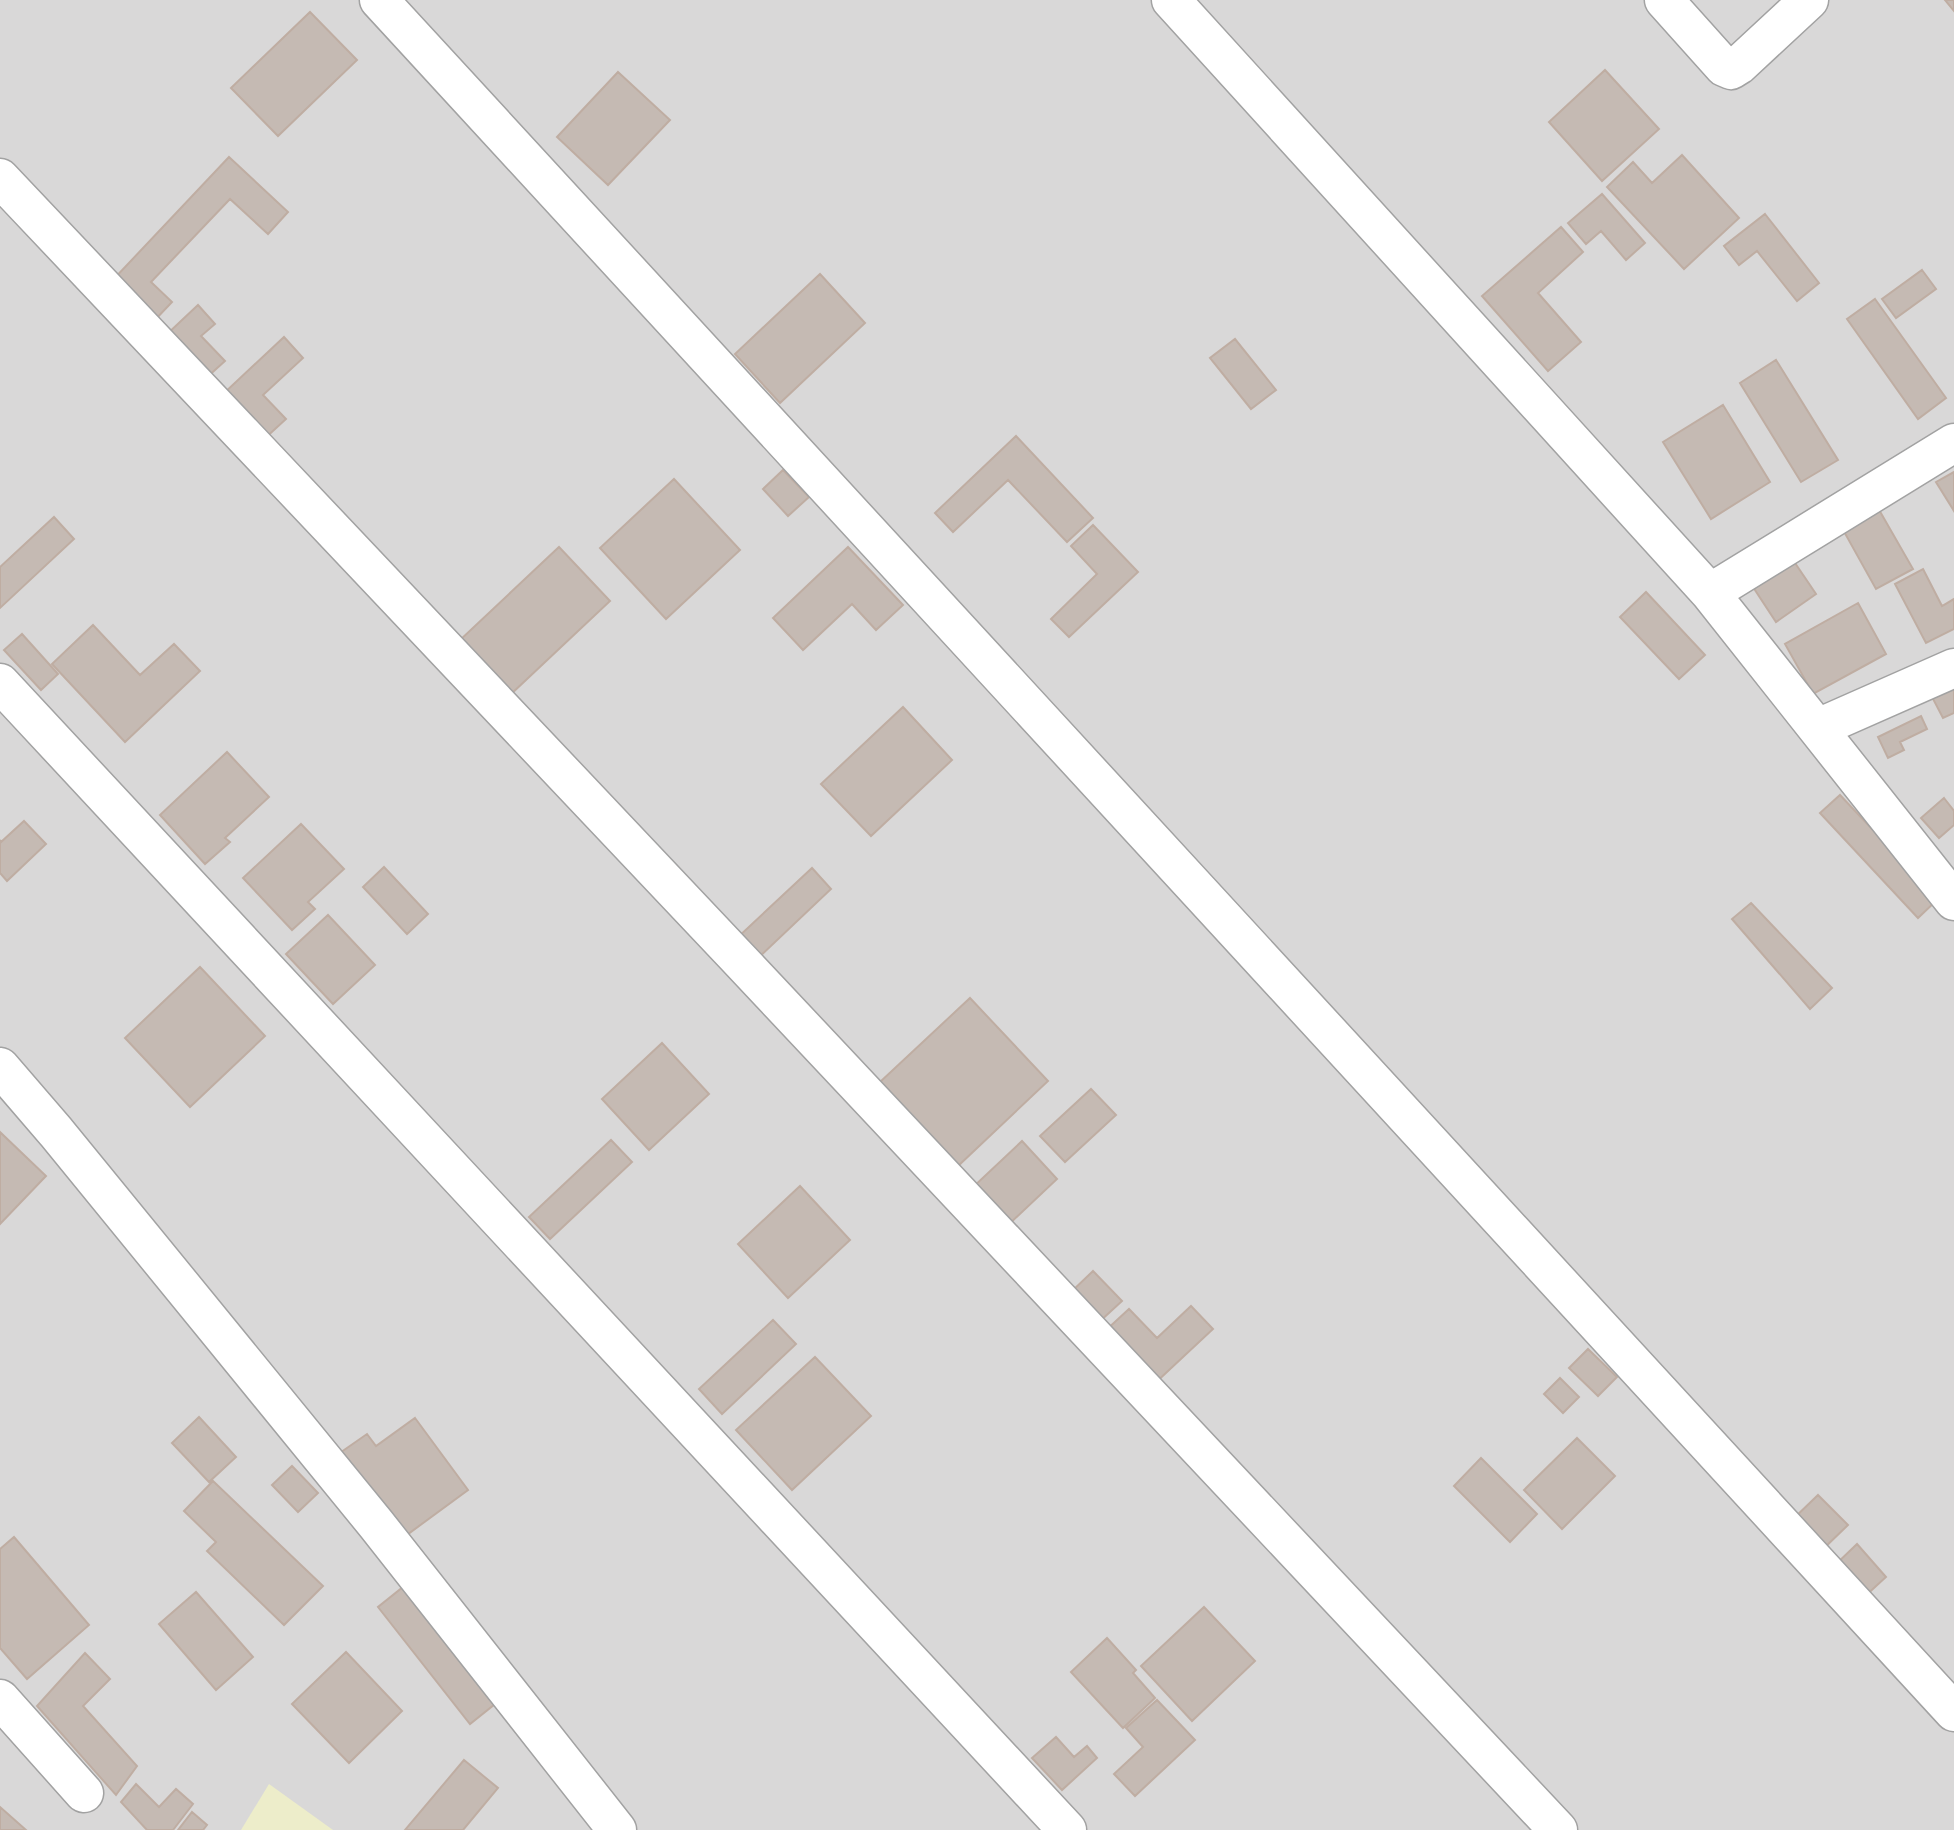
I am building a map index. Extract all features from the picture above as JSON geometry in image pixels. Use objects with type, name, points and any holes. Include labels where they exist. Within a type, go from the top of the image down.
[{"type":"street","points":[[379,0],[1954,1712]]},
{"type":"street","points":[[1171,0],[1710,593],[1950,888]]},
{"type":"street","points":[[1664,0],[1724,67],[1731,70],[1809,0]]},
{"type":"street","points":[[0,178],[1558,1830]]},
{"type":"street","points":[[1710,593],[1954,443]]},
{"type":"street","points":[[1818,728],[1954,668]]},
{"type":"street","points":[[0,683],[1067,1830]]},
{"type":"street","points":[[0,1068],[56,1132],[376,1524],[617,1830]]},
{"type":"street","points":[[0,1699],[84,1793]]},
{"type":"shaded area","points":[[0,0],[1954,0],[1954,1830],[0,1830]]},
{"type":"green space","points":[[269,1784],[333,1830],[241,1830]]},
{"type":"building","points":[[1945,0],[1954,0],[1954,11]]},
{"type":"building","points":[[310,12],[357,60],[278,136],[231,88]]},
{"type":"building","points":[[1605,70],[1659,129],[1602,181],[1549,122]]},
{"type":"building","points":[[618,72],[670,120],[608,185],[557,137]]},
{"type":"building","points":[[1682,155],[1739,218],[1684,269],[1607,187],[1633,162],[1652,183]]},
{"type":"building","points":[[229,157],[288,212],[268,234],[230,199],[151,282],[172,302],[152,323],[110,283]]},
{"type":"building","points":[[1602,194],[1645,243],[1626,260],[1601,231],[1586,244],[1568,223]]},
{"type":"building","points":[[1765,214],[1819,283],[1797,301],[1757,251],[1739,265],[1724,246]]},
{"type":"building","points":[[1561,227],[1583,252],[1538,293],[1581,342],[1548,371],[1482,296]]},
{"type":"building","points":[[1922,270],[1936,289],[1896,318],[1882,299]]},
{"type":"building","points":[[820,274],[865,323],[780,403],[735,354]]},
{"type":"building","points":[[1875,299],[1946,398],[1918,419],[1847,319]]},
{"type":"building","points":[[198,305],[215,324],[201,336],[225,361],[205,379],[165,336]]},
{"type":"building","points":[[284,337],[303,358],[263,395],[286,419],[263,440],[222,395]]},
{"type":"building","points":[[1235,339],[1276,390],[1251,409],[1210,358]]},
{"type":"building","points":[[1776,360],[1838,460],[1801,482],[1740,383]]},
{"type":"building","points":[[1723,405],[1770,482],[1711,519],[1663,442]]},
{"type":"building","points":[[1016,436],[1093,518],[1067,542],[1008,480],[953,532],[935,513]]},
{"type":"building","points":[[783,470],[809,497],[788,516],[763,489]]},
{"type":"building","points":[[1954,472],[1954,511],[1936,482]]},
{"type":"building","points":[[674,479],[740,550],[666,619],[600,548]]},
{"type":"building","points":[[1878,508],[1913,569],[1876,589],[1842,528]]},
{"type":"building","points":[[54,517],[74,539],[0,608],[0,567]]},
{"type":"building","points":[[1093,525],[1138,572],[1069,637],[1051,619],[1097,574],[1071,546]]},
{"type":"building","points":[[559,547],[610,601],[510,695],[459,641]]},
{"type":"building","points":[[848,547],[903,605],[876,630],[852,604],[803,650],[773,618]]},
{"type":"building","points":[[1793,560],[1816,594],[1776,622],[1753,587]]},
{"type":"building","points":[[1923,569],[1942,606],[1954,599],[1954,629],[1926,643],[1895,584]]},
{"type":"building","points":[[1646,592],[1705,655],[1679,679],[1620,617]]},
{"type":"building","points":[[1858,603],[1886,654],[1813,694],[1785,644]]},
{"type":"building","points":[[93,625],[140,675],[174,644],[200,671],[125,742],[52,664]]},
{"type":"building","points":[[22,634],[58,674],[41,690],[4,650]]},
{"type":"building","points":[[1954,683],[1954,713],[1943,718],[1931,695]]},
{"type":"building","points":[[903,707],[952,760],[871,836],[821,784]]},
{"type":"building","points":[[1921,716],[1927,729],[1900,742],[1904,750],[1888,758],[1878,737]]},
{"type":"building","points":[[227,752],[269,797],[225,838],[230,842],[205,864],[160,815]]},
{"type":"building","points":[[1840,795],[1938,899],[1918,918],[1820,813]]},
{"type":"building","points":[[1944,798],[1954,811],[1954,825],[1939,838],[1921,818]]},
{"type":"building","points":[[24,821],[46,844],[7,881],[0,873],[0,840],[1,842]]},
{"type":"building","points":[[301,824],[344,869],[308,902],[315,909],[292,930],[243,878]]},
{"type":"building","points":[[384,867],[428,914],[407,934],[363,887]]},
{"type":"building","points":[[812,868],[831,889],[756,960],[736,939]]},
{"type":"building","points":[[1751,903],[1832,988],[1810,1009],[1732,919]]},
{"type":"building","points":[[328,915],[375,965],[333,1004],[286,954]]},
{"type":"building","points":[[200,967],[265,1036],[190,1107],[125,1038]]},
{"type":"building","points":[[970,998],[1048,1081],[958,1166],[880,1082]]},
{"type":"building","points":[[662,1043],[709,1094],[649,1150],[602,1099]]},
{"type":"building","points":[[1091,1089],[1116,1115],[1065,1162],[1040,1136]]},
{"type":"building","points":[[0,1132],[46,1176],[0,1224]]},
{"type":"building","points":[[611,1140],[632,1162],[550,1239],[529,1217]]},
{"type":"building","points":[[1022,1141],[1057,1179],[1006,1227],[971,1189]]},
{"type":"building","points":[[800,1186],[850,1240],[788,1298],[738,1244]]},
{"type":"building","points":[[1093,1271],[1122,1301],[1098,1323],[1070,1293]]},
{"type":"building","points":[[1191,1306],[1213,1329],[1153,1385],[1104,1332],[1129,1309],[1157,1338]]},
{"type":"building","points":[[773,1320],[796,1344],[722,1414],[699,1389]]},
{"type":"building","points":[[1588,1349],[1617,1377],[1598,1396],[1569,1368]]},
{"type":"building","points":[[815,1357],[871,1416],[792,1490],[736,1430]]},
{"type":"building","points":[[1560,1378],[1579,1397],[1563,1413],[1544,1394]]},
{"type":"building","points":[[199,1417],[236,1457],[209,1482],[172,1443]]},
{"type":"building","points":[[415,1418],[468,1490],[400,1540],[337,1455],[367,1434],[376,1446]]},
{"type":"building","points":[[1577,1438],[1615,1476],[1562,1529],[1524,1490]]},
{"type":"building","points":[[1481,1458],[1537,1514],[1510,1542],[1454,1486]]},
{"type":"building","points":[[292,1466],[318,1493],[298,1512],[272,1485]]},
{"type":"building","points":[[213,1481],[323,1586],[284,1625],[207,1551],[216,1542],[184,1511]]},
{"type":"building","points":[[1818,1495],[1848,1525],[1821,1551],[1790,1522]]},
{"type":"building","points":[[14,1537],[89,1625],[27,1679],[0,1648],[0,1549]]},
{"type":"building","points":[[1857,1544],[1886,1577],[1863,1598],[1833,1567]]},
{"type":"building","points":[[403,1587],[495,1704],[470,1724],[378,1607]]},
{"type":"building","points":[[196,1592],[253,1657],[216,1690],[159,1624]]},
{"type":"building","points":[[1204,1607],[1255,1661],[1192,1721],[1141,1666]]},
{"type":"building","points":[[1107,1638],[1136,1670],[1133,1673],[1155,1698],[1123,1728],[1071,1672]]},
{"type":"building","points":[[346,1652],[402,1711],[349,1763],[292,1704]]},
{"type":"building","points":[[85,1653],[110,1679],[83,1706],[137,1766],[116,1795],[37,1706]]},
{"type":"building","points":[[1157,1700],[1195,1740],[1135,1796],[1114,1774],[1143,1747],[1126,1728]]},
{"type":"building","points":[[1056,1737],[1074,1757],[1087,1746],[1097,1758],[1062,1790],[1032,1758]]},
{"type":"building","points":[[464,1760],[498,1788],[463,1830],[405,1830]]},
{"type":"building","points":[[136,1784],[159,1807],[176,1789],[193,1804],[173,1830],[147,1830],[121,1802]]},
{"type":"building","points":[[0,1807],[26,1830],[0,1830]]},
{"type":"building","points":[[192,1812],[207,1825],[203,1830],[178,1830]]}]
